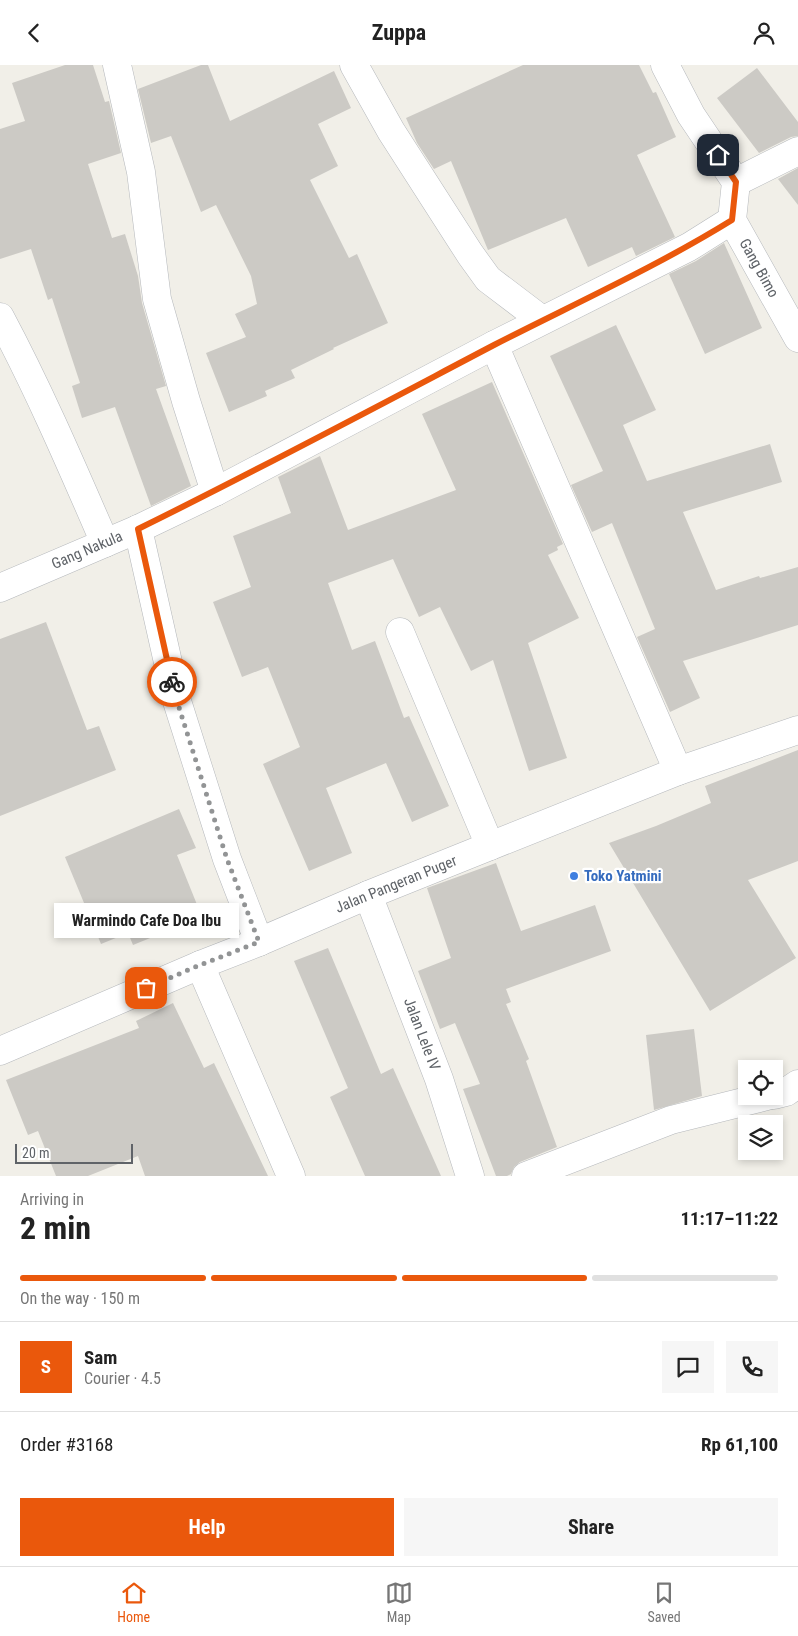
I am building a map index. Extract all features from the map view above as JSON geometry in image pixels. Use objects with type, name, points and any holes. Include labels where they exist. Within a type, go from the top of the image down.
[{"type":"street","points":[[117,65],[141,172],[157,299],[186,401],[215,492]]},
{"type":"street","points":[[354,65],[391,131],[488,279],[542,320]]},
{"type":"street","points":[[665,65],[691,115],[736,182],[798,151]]},
{"type":"street","name":"Gang Bimo","points":[[736,182],[732,220],[798,338]]},
{"type":"street","name":"Gang Nakula","points":[[0,587],[138,529],[215,492],[542,320],[689,247],[732,220]]},
{"type":"street","points":[[0,317],[18,351],[105,543]]},
{"type":"street","points":[[494,345],[678,771]]},
{"type":"street","points":[[138,529],[176,698],[227,859],[259,942]]},
{"type":"street","points":[[400,632],[490,846]]},
{"type":"street","name":"Jalan Pangeran Puger","points":[[0,1051],[368,895],[678,771],[798,730]]},
{"type":"street","name":"Jalan Lele IV","points":[[368,895],[439,1079],[470,1176]]},
{"type":"street","points":[[200,965],[291,1176]]},
{"type":"street","points":[[526,1176],[671,1120],[785,1095]]},
{"type":"building","points":[[65,65],[93,65],[105,102],[109,101],[121,153],[88,164],[112,238],[125,234],[138,276],[142,303],[166,386],[156,389],[191,486],[151,506],[115,407],[82,418],[72,386],[80,383],[52,298],[48,300],[31,249],[0,259],[0,129],[25,121],[12,83]]},
{"type":"building","points":[[201,65],[208,65],[230,121],[334,71],[351,108],[318,124],[338,166],[310,180],[349,258],[357,254],[388,323],[291,370],[295,378],[265,391],[267,396],[229,412],[206,353],[246,337],[235,314],[257,304],[251,276],[216,205],[201,212],[171,136],[151,143],[138,89]]},
{"type":"building","points":[[523,65],[639,65],[653,93],[656,92],[676,137],[637,155],[675,237],[636,256],[632,247],[588,267],[566,218],[488,250],[451,161],[434,169],[417,143],[406,118]]},
{"type":"building","points":[[757,68],[798,122],[798,136],[791,137],[759,153],[717,98]]},
{"type":"building","points":[[798,168],[798,205],[778,179]]},
{"type":"building","points":[[724,243],[762,328],[705,354],[669,274],[696,261]]},
{"type":"building","points":[[616,325],[656,410],[623,425],[647,481],[770,444],[782,482],[683,512],[716,590],[759,576],[760,578],[798,567],[798,625],[683,661],[700,698],[670,712],[637,637],[655,629],[612,523],[592,532],[571,485],[603,471],[550,356]]},
{"type":"building","points":[[492,382],[563,544],[557,547],[558,550],[548,555],[579,618],[528,643],[567,758],[529,771],[493,660],[471,671],[440,607],[419,617],[393,559],[328,583],[352,650],[375,641],[404,718],[409,716],[449,806],[412,822],[386,763],[326,788],[352,853],[309,871],[263,764],[300,747],[268,667],[242,677],[213,602],[251,587],[233,536],[291,513],[278,477],[320,456],[348,530],[456,490],[422,414]]},
{"type":"building","points":[[46,622],[87,730],[99,726],[116,770],[0,816],[0,639]]},
{"type":"building","points":[[798,750],[798,861],[748,880],[796,958],[710,1011],[609,843],[711,803],[705,786]]},
{"type":"building","points":[[179,809],[196,848],[177,855],[202,917],[133,945],[128,933],[101,944],[65,857]]},
{"type":"building","points":[[496,863],[521,931],[595,905],[611,951],[506,989],[511,1002],[506,1004],[529,1059],[526,1061],[557,1147],[520,1162],[514,1167],[511,1174],[507,1176],[496,1176],[463,1089],[480,1084],[455,1023],[440,1029],[418,971],[451,958],[427,888]]},
{"type":"building","points":[[328,948],[381,1074],[393,1068],[441,1176],[365,1176],[330,1097],[348,1088],[294,961]]},
{"type":"building","points":[[173,1003],[204,1068],[214,1063],[268,1176],[145,1176],[138,1156],[88,1176],[56,1176],[38,1131],[28,1135],[6,1080],[139,1028],[136,1021]]},
{"type":"building","points":[[694,1029],[702,1096],[654,1110],[646,1035]]},
{"type":"way so far","points":[[146,988],[259,942],[227,859],[172,682]]},
{"type":"place","name":"Toko Yatmini","points":[[574,876]]},
{"type":"place","name":"Warmindo Cafe Doa Ibu","points":[[146,988]]},
{"type":"route","points":[[172,682],[138,529],[215,492],[494,345],[689,247],[732,220],[736,182],[718,155]]}]
